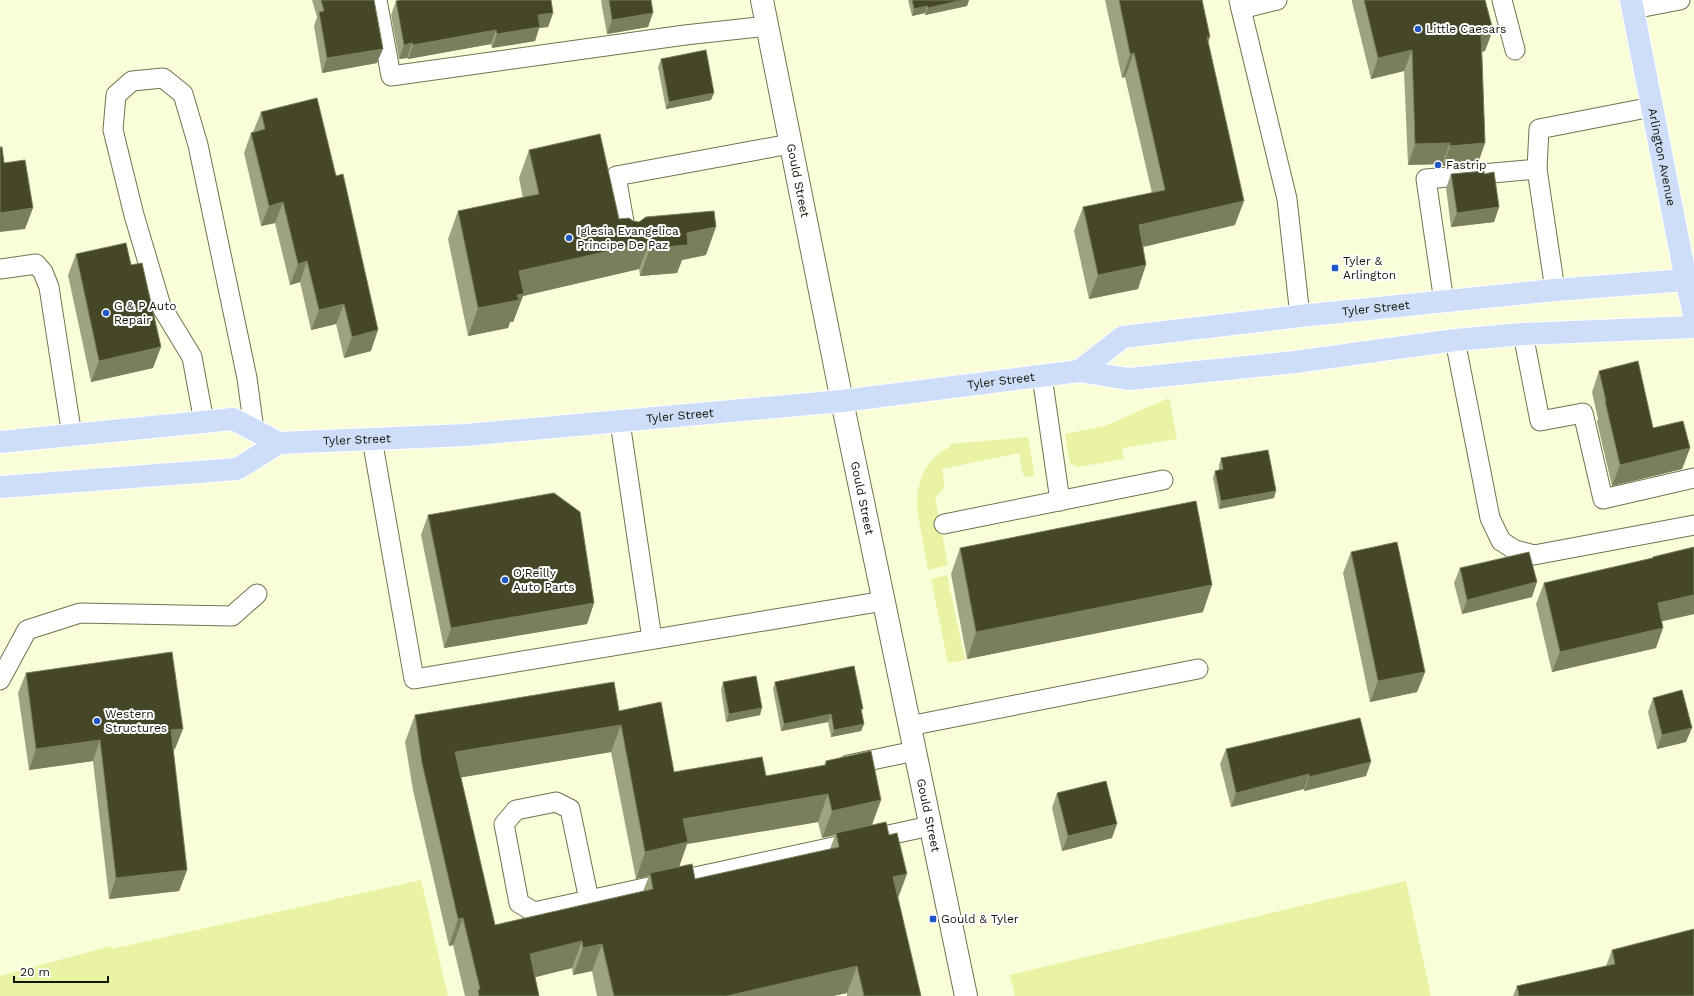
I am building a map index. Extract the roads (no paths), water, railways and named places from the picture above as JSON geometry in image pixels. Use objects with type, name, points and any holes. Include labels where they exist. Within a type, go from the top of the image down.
[{"type":"main road","name":"Arlington Avenue","points":[[1632,4],[1694,314]]},
{"type":"main road","name":"Tyler Street","points":[[1079,371],[1123,337],[1300,316],[1555,290],[1686,280]]},
{"type":"main road","name":"Tyler Street","points":[[278,443],[466,435],[842,401],[1079,371],[1129,379],[1295,362],[1455,340],[1523,334],[1694,327]]},
{"type":"main road","points":[[0,442],[232,419],[278,443],[238,469],[0,486]]},
{"type":"street","name":"Gould Street","points":[[762,0],[842,401],[966,996]]},
{"type":"lane","points":[[377,0],[391,76],[685,35],[767,26]]},
{"type":"lane","points":[[1277,0],[1240,4],[1287,199],[1300,316]]},
{"type":"lane","points":[[1502,0],[1515,50]]},
{"type":"lane","points":[[1632,4],[1680,0]]},
{"type":"lane","points":[[204,422],[192,357],[161,306],[134,215],[112,130],[116,95],[132,81],[163,78],[183,94],[198,144],[247,378],[254,430]]},
{"type":"lane","points":[[1555,290],[1537,169],[1539,129],[1652,107]]},
{"type":"lane","points":[[627,239],[616,176],[790,144]]},
{"type":"lane","points":[[1444,302],[1426,179],[1537,169]]},
{"type":"lane","points":[[0,269],[36,264],[44,272],[49,287],[72,436]]},
{"type":"lane","points":[[1523,334],[1540,421],[1583,413],[1603,499],[1694,478]]},
{"type":"lane","points":[[1455,340],[1490,518],[1501,541],[1515,550],[1534,555],[1694,524]]},
{"type":"lane","points":[[1042,376],[1060,501]]},
{"type":"lane","points":[[620,422],[652,639]]},
{"type":"lane","points":[[372,439],[414,679],[884,601]]},
{"type":"lane","points":[[944,524],[1163,480]]},
{"type":"lane","points":[[0,680],[27,630],[80,613],[232,616],[257,594]]},
{"type":"lane","points":[[909,726],[1198,669]]},
{"type":"lane","points":[[832,768],[915,751]]},
{"type":"lane","points":[[589,900],[570,809],[556,802],[516,810],[504,824],[519,903],[534,912],[930,826]]},
{"type":"place","name":"Little Caesars","points":[[1418,29]]},
{"type":"place","name":"Fastrip","points":[[1438,165]]},
{"type":"place","name":"Iglesia Evangelica Principe De Paz","points":[[569,238]]},
{"type":"place","name":"Tyler & Arlington","points":[[1335,268]]},
{"type":"place","name":"G & P Auto Repair","points":[[106,313]]},
{"type":"place","name":"O'Reilly Auto Parts","points":[[505,580]]},
{"type":"place","name":"Western Structures","points":[[97,721]]},
{"type":"place","name":"Gould & Tyler","points":[[933,919]]}]
